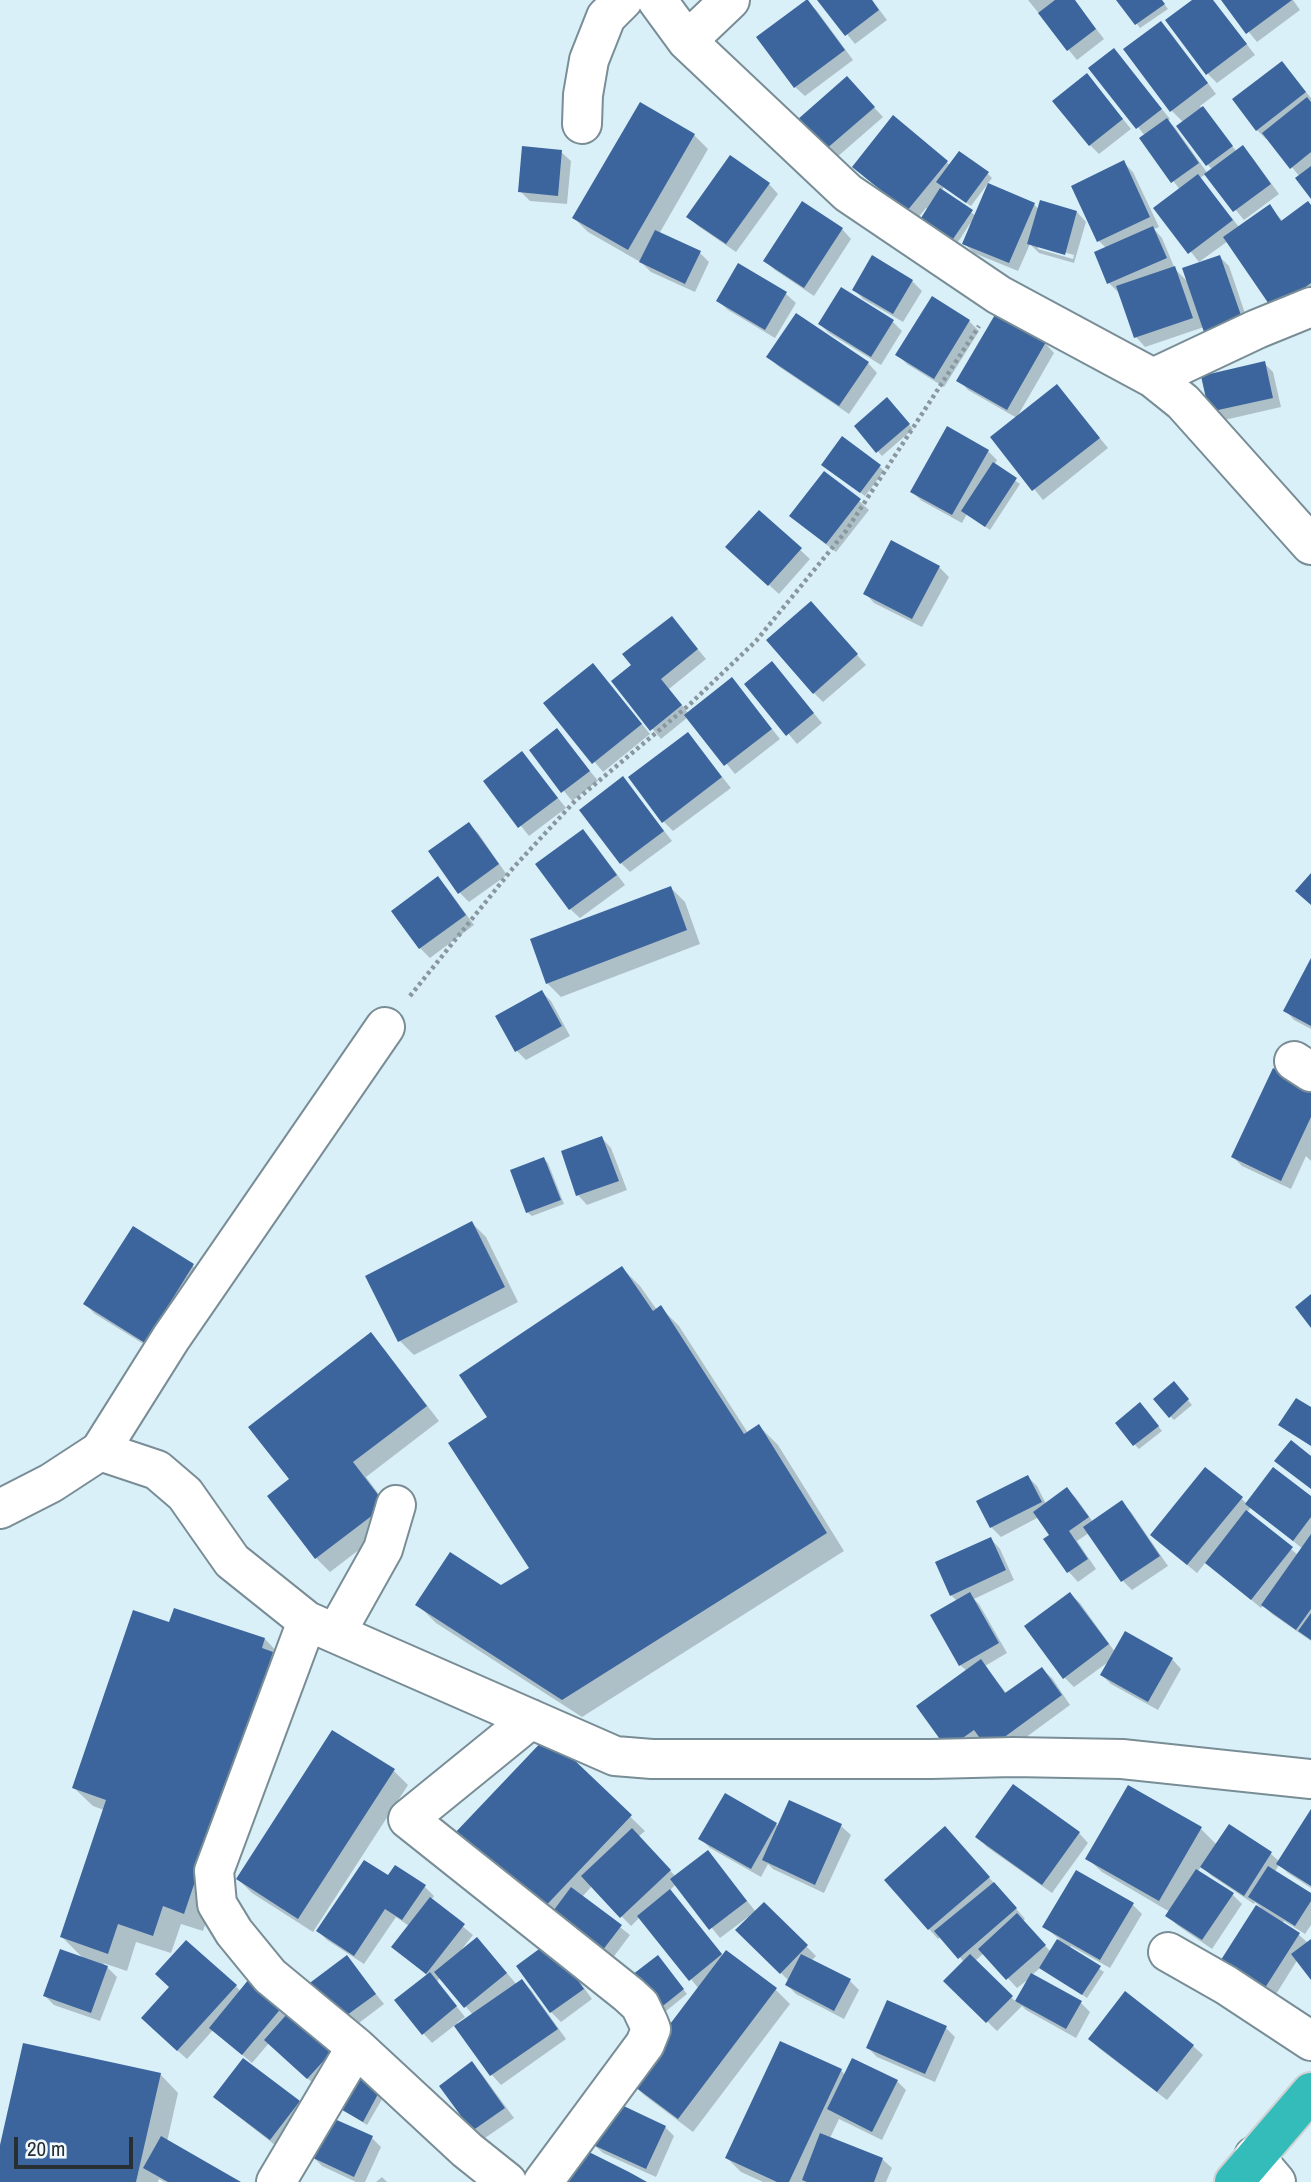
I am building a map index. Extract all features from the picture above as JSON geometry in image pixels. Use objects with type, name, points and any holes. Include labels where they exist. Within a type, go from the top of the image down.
[{"type":"highway","points":[[1255,2173],[1311,2092]]},
{"type":"street","points":[[582,124],[583,94],[589,60],[606,17],[623,0]]},
{"type":"street","points":[[657,0],[687,41],[848,193],[999,295],[1153,378],[1183,402],[1311,545]]},
{"type":"street","points":[[687,41],[730,0]]},
{"type":"street","points":[[1153,378],[1311,307]]},
{"type":"street","points":[[0,1509],[51,1483],[100,1451],[170,1338],[385,1027]]},
{"type":"street","points":[[100,1451],[157,1470],[185,1494],[232,1561],[321,1627],[615,1756],[652,1759],[1122,1759],[1311,1779]]},
{"type":"street","points":[[396,1505],[383,1549],[321,1627],[214,1871],[217,1904],[234,1932],[270,1976],[356,2047],[467,2150],[507,2182]]},
{"type":"street","points":[[531,1719],[408,1819],[628,1994],[645,2013],[651,2029],[645,2043],[543,2182]]},
{"type":"street","points":[[1168,1952],[1226,1985],[1311,2041]]},
{"type":"street","points":[[276,2182],[356,2047]]},
{"type":"path","points":[[385,1027],[513,868],[575,801],[689,705],[756,641],[846,531],[999,295]]},
{"type":"building","points":[[806,0],[845,50],[794,88],[756,37]]},
{"type":"building","points":[[817,0],[872,0],[879,10],[845,36]]},
{"type":"building","points":[[1055,0],[1075,0],[1096,29],[1067,51],[1038,13]]},
{"type":"building","points":[[1116,0],[1162,0],[1165,4],[1135,25]]},
{"type":"building","points":[[1192,0],[1213,0],[1247,44],[1206,75],[1165,20]]},
{"type":"building","points":[[1221,0],[1292,0],[1246,34]]},
{"type":"building","points":[[1161,21],[1208,83],[1170,112],[1123,49]]},
{"type":"building","points":[[1114,48],[1162,109],[1136,129],[1088,68]]},
{"type":"building","points":[[1282,61],[1306,92],[1256,131],[1232,99]]},
{"type":"building","points":[[1087,73],[1123,119],[1089,146],[1052,101]]},
{"type":"building","points":[[847,76],[875,107],[825,150],[797,120]]},
{"type":"building","points":[[1307,97],[1311,102],[1311,152],[1290,169],[1262,133]]},
{"type":"building","points":[[640,102],[695,134],[628,250],[572,218]]},
{"type":"building","points":[[1203,106],[1233,146],[1206,166],[1176,126]]},
{"type":"building","points":[[893,115],[948,161],[907,211],[852,167]]},
{"type":"building","points":[[1167,118],[1199,163],[1171,183],[1139,138]]},
{"type":"building","points":[[1243,145],[1271,184],[1233,212],[1204,174]]},
{"type":"building","points":[[522,146],[562,150],[558,196],[518,192]]},
{"type":"building","points":[[959,151],[989,172],[966,203],[936,182]]},
{"type":"building","points":[[730,155],[770,183],[726,244],[686,217]]},
{"type":"building","points":[[1124,160],[1150,217],[1097,242],[1071,186]]},
{"type":"building","points":[[1311,166],[1311,199],[1295,178]]},
{"type":"building","points":[[1198,174],[1233,220],[1188,254],[1153,208]]},
{"type":"building","points":[[988,183],[1035,203],[1009,263],[962,244]]},
{"type":"building","points":[[940,188],[973,210],[953,239],[921,218]]},
{"type":"building","points":[[1040,200],[1077,211],[1065,255],[1027,244]]},
{"type":"building","points":[[802,201],[843,228],[804,288],[763,261]]},
{"type":"building","points":[[1308,201],[1311,205],[1311,283],[1273,310],[1223,237],[1270,204],[1281,221]]},
{"type":"building","points":[[1153,226],[1167,258],[1107,284],[1094,252]]},
{"type":"building","points":[[655,230],[701,251],[685,284],[639,262]]},
{"type":"building","points":[[872,255],[913,280],[893,314],[852,290]]},
{"type":"building","points":[[1220,255],[1243,321],[1205,335],[1182,268]]},
{"type":"building","points":[[738,263],[787,292],[765,330],[716,301]]},
{"type":"building","points":[[1175,266],[1193,318],[1134,338],[1116,286]]},
{"type":"building","points":[[841,287],[894,320],[871,357],[818,324]]},
{"type":"building","points":[[932,296],[970,320],[934,379],[895,355]]},
{"type":"building","points":[[796,313],[869,362],[839,406],[766,357]]},
{"type":"building","points":[[996,313],[1046,342],[1007,410],[956,381]]},
{"type":"building","points":[[1265,361],[1273,398],[1209,412],[1201,376]]},
{"type":"building","points":[[1057,384],[1100,438],[1032,491],[990,437]]},
{"type":"building","points":[[887,397],[910,424],[876,453],[854,426]]},
{"type":"building","points":[[947,426],[989,450],[952,515],[910,492]]},
{"type":"building","points":[[842,436],[881,465],[860,493],[821,465]]},
{"type":"building","points":[[993,462],[1017,478],[985,527],[961,511]]},
{"type":"building","points":[[824,471],[861,499],[826,544],[789,516]]},
{"type":"building","points":[[759,510],[802,548],[768,586],[725,547]]},
{"type":"building","points":[[891,540],[940,566],[912,619],[863,594]]},
{"type":"building","points":[[811,601],[858,654],[813,694],[766,640]]},
{"type":"building","points":[[672,616],[698,649],[661,679],[682,705],[650,731],[611,681],[631,665],[622,654]]},
{"type":"building","points":[[772,661],[814,713],[786,736],[744,684]]},
{"type":"building","points":[[593,663],[642,724],[592,764],[543,703]]},
{"type":"building","points":[[732,677],[772,729],[724,766],[684,715]]},
{"type":"building","points":[[557,728],[590,771],[561,793],[529,750]]},
{"type":"building","points":[[688,732],[722,777],[662,823],[628,777]]},
{"type":"building","points":[[522,751],[558,798],[518,828],[483,781]]},
{"type":"building","points":[[623,776],[664,831],[620,864],[579,810]]},
{"type":"building","points":[[469,822],[499,864],[458,894],[428,851]]},
{"type":"building","points":[[583,829],[617,875],[569,910],[535,864]]},
{"type":"building","points":[[1311,873],[1311,905],[1295,891]]},
{"type":"building","points":[[438,876],[466,915],[419,949],[391,911]]},
{"type":"building","points":[[671,886],[687,930],[546,984],[530,939]]},
{"type":"building","points":[[1311,958],[1311,1026],[1283,1011]]},
{"type":"building","points":[[542,990],[562,1026],[515,1052],[495,1016]]},
{"type":"building","points":[[1273,1068],[1311,1086],[1311,1117],[1281,1181],[1231,1157]]},
{"type":"building","points":[[602,1136],[619,1181],[576,1196],[561,1151]]},
{"type":"building","points":[[544,1157],[561,1200],[526,1213],[510,1170]]},
{"type":"building","points":[[472,1221],[505,1287],[398,1342],[365,1276]]},
{"type":"building","points":[[133,1226],[194,1264],[145,1343],[83,1304]]},
{"type":"building","points":[[622,1266],[653,1311],[661,1305],[744,1434],[759,1424],[827,1533],[562,1700],[415,1605],[450,1552],[501,1585],[529,1568],[448,1443],[487,1417],[459,1375]]},
{"type":"building","points":[[1311,1294],[1311,1328],[1295,1307]]},
{"type":"building","points":[[371,1332],[427,1406],[353,1462],[386,1505],[315,1559],[267,1496],[289,1479],[248,1427]]},
{"type":"building","points":[[1174,1381],[1189,1399],[1169,1418],[1153,1399]]},
{"type":"building","points":[[1296,1398],[1311,1407],[1311,1446],[1278,1425]]},
{"type":"building","points":[[1140,1402],[1159,1426],[1133,1446],[1115,1423]]},
{"type":"building","points":[[1291,1440],[1311,1456],[1311,1489],[1274,1461]]},
{"type":"building","points":[[1205,1467],[1243,1497],[1187,1565],[1150,1535]]},
{"type":"building","points":[[1273,1467],[1311,1496],[1311,1517],[1293,1541],[1245,1504]]},
{"type":"building","points":[[1028,1475],[1042,1502],[990,1528],[976,1501]]},
{"type":"building","points":[[1067,1487],[1089,1517],[1069,1531],[1088,1559],[1067,1573],[1043,1539],[1049,1535],[1033,1512]]},
{"type":"building","points":[[1122,1500],[1160,1556],[1121,1582],[1083,1527]]},
{"type":"building","points":[[1246,1510],[1293,1547],[1251,1600],[1205,1563]]},
{"type":"building","points":[[1311,1534],[1311,1609],[1296,1630],[1261,1605]]},
{"type":"building","points":[[991,1537],[1006,1570],[950,1596],[935,1562]]},
{"type":"building","points":[[970,1592],[999,1643],[959,1666],[930,1615]]},
{"type":"building","points":[[1070,1592],[1109,1644],[1063,1679],[1024,1626]]},
{"type":"building","points":[[174,1608],[265,1638],[262,1648],[273,1652],[184,1914],[163,1906],[153,1936],[118,1924],[108,1954],[60,1937],[106,1800],[72,1788],[133,1610],[169,1622]]},
{"type":"building","points":[[1311,1613],[1311,1640],[1298,1631]]},
{"type":"building","points":[[1125,1631],[1173,1658],[1148,1702],[1100,1675]]},
{"type":"building","points":[[981,1659],[1005,1693],[1042,1667],[1062,1695],[988,1749],[974,1730],[947,1749],[916,1706]]},
{"type":"building","points":[[332,1730],[395,1769],[298,1919],[236,1879]]},
{"type":"building","points":[[548,1735],[632,1815],[537,1915],[453,1835]]},
{"type":"building","points":[[1013,1784],[1080,1832],[1042,1885],[975,1837]]},
{"type":"building","points":[[1128,1785],[1202,1827],[1159,1901],[1085,1859]]},
{"type":"building","points":[[725,1793],[777,1823],[751,1869],[698,1839]]},
{"type":"building","points":[[789,1800],[842,1824],[815,1885],[762,1860]]},
{"type":"building","points":[[1311,1809],[1311,1886],[1276,1864]]},
{"type":"building","points":[[1229,1824],[1272,1852],[1244,1896],[1200,1867]]},
{"type":"building","points":[[945,1826],[990,1877],[928,1930],[884,1880]]},
{"type":"building","points":[[632,1828],[671,1870],[620,1918],[581,1876]]},
{"type":"building","points":[[708,1850],[747,1901],[709,1930],[670,1879]]},
{"type":"building","points":[[364,1860],[388,1875],[395,1865],[426,1885],[402,1920],[385,1909],[354,1956],[316,1931]]},
{"type":"building","points":[[1268,1866],[1311,1893],[1311,1901],[1295,1926],[1248,1897]]},
{"type":"building","points":[[1196,1869],[1234,1893],[1202,1940],[1165,1916]]},
{"type":"building","points":[[1076,1870],[1134,1903],[1100,1960],[1042,1927]]},
{"type":"building","points":[[994,1882],[1017,1908],[958,1959],[934,1931]]},
{"type":"building","points":[[571,1887],[622,1925],[602,1951],[551,1914]]},
{"type":"building","points":[[670,1889],[722,1954],[689,1981],[637,1916]]},
{"type":"building","points":[[430,1897],[465,1924],[426,1974],[391,1947]]},
{"type":"building","points":[[764,1902],[808,1945],[780,1974],[735,1930]]},
{"type":"building","points":[[1256,1905],[1300,1933],[1263,1991],[1219,1963]]},
{"type":"building","points":[[1017,1913],[1046,1945],[1006,1980],[978,1949]]},
{"type":"building","points":[[477,1937],[507,1973],[464,2008],[434,1972]]},
{"type":"building","points":[[1057,1939],[1101,1966],[1082,1995],[1039,1968]]},
{"type":"building","points":[[1311,1939],[1311,1980],[1291,1954]]},
{"type":"building","points":[[186,1940],[237,1985],[177,2051],[141,2018],[169,1987],[155,1974]]},
{"type":"building","points":[[550,1941],[584,1989],[550,2013],[516,1966]]},
{"type":"building","points":[[60,1949],[108,1966],[91,2013],[43,1996]]},
{"type":"building","points":[[726,1950],[777,1988],[678,2119],[627,2081]]},
{"type":"building","points":[[801,1954],[851,1979],[834,2011],[785,1985]]},
{"type":"building","points":[[970,1954],[1013,1996],[986,2023],[943,1981]]},
{"type":"building","points":[[347,1955],[376,1994],[336,2023],[307,1985]]},
{"type":"building","points":[[658,1955],[684,1989],[654,2013],[628,1978]]},
{"type":"building","points":[[430,1972],[457,2006],[422,2035],[394,2000]]},
{"type":"building","points":[[1031,1973],[1082,2001],[1066,2029],[1015,2001]]},
{"type":"building","points":[[249,1979],[283,2006],[242,2055],[209,2028]]},
{"type":"building","points":[[522,1979],[558,2029],[490,2076],[454,2026]]},
{"type":"building","points":[[1125,1991],[1194,2045],[1157,2092],[1088,2039]]},
{"type":"building","points":[[887,2000],[947,2026],[925,2074],[866,2048]]},
{"type":"building","points":[[295,2005],[339,2044],[307,2079],[264,2040]]},
{"type":"building","points":[[780,2041],[842,2069],[789,2182],[777,2182],[725,2158]]},
{"type":"building","points":[[23,2043],[161,2073],[136,2182],[0,2182],[0,2145]]},
{"type":"building","points":[[243,2058],[300,2101],[270,2140],[213,2097]]},
{"type":"building","points":[[852,2058],[898,2080],[872,2132],[827,2109]]},
{"type":"building","points":[[472,2061],[505,2108],[472,2131],[439,2086]]},
{"type":"building","points":[[359,2069],[384,2083],[363,2122],[337,2107]]},
{"type":"building","points":[[611,2100],[666,2126],[646,2169],[591,2144]]},
{"type":"building","points":[[330,2117],[373,2136],[354,2177],[311,2157]]},
{"type":"building","points":[[820,2133],[883,2158],[874,2182],[802,2180]]},
{"type":"building","points":[[161,2136],[241,2182],[168,2182],[143,2168]]},
{"type":"building","points":[[581,2148],[629,2172],[647,2182],[562,2182]]}]
